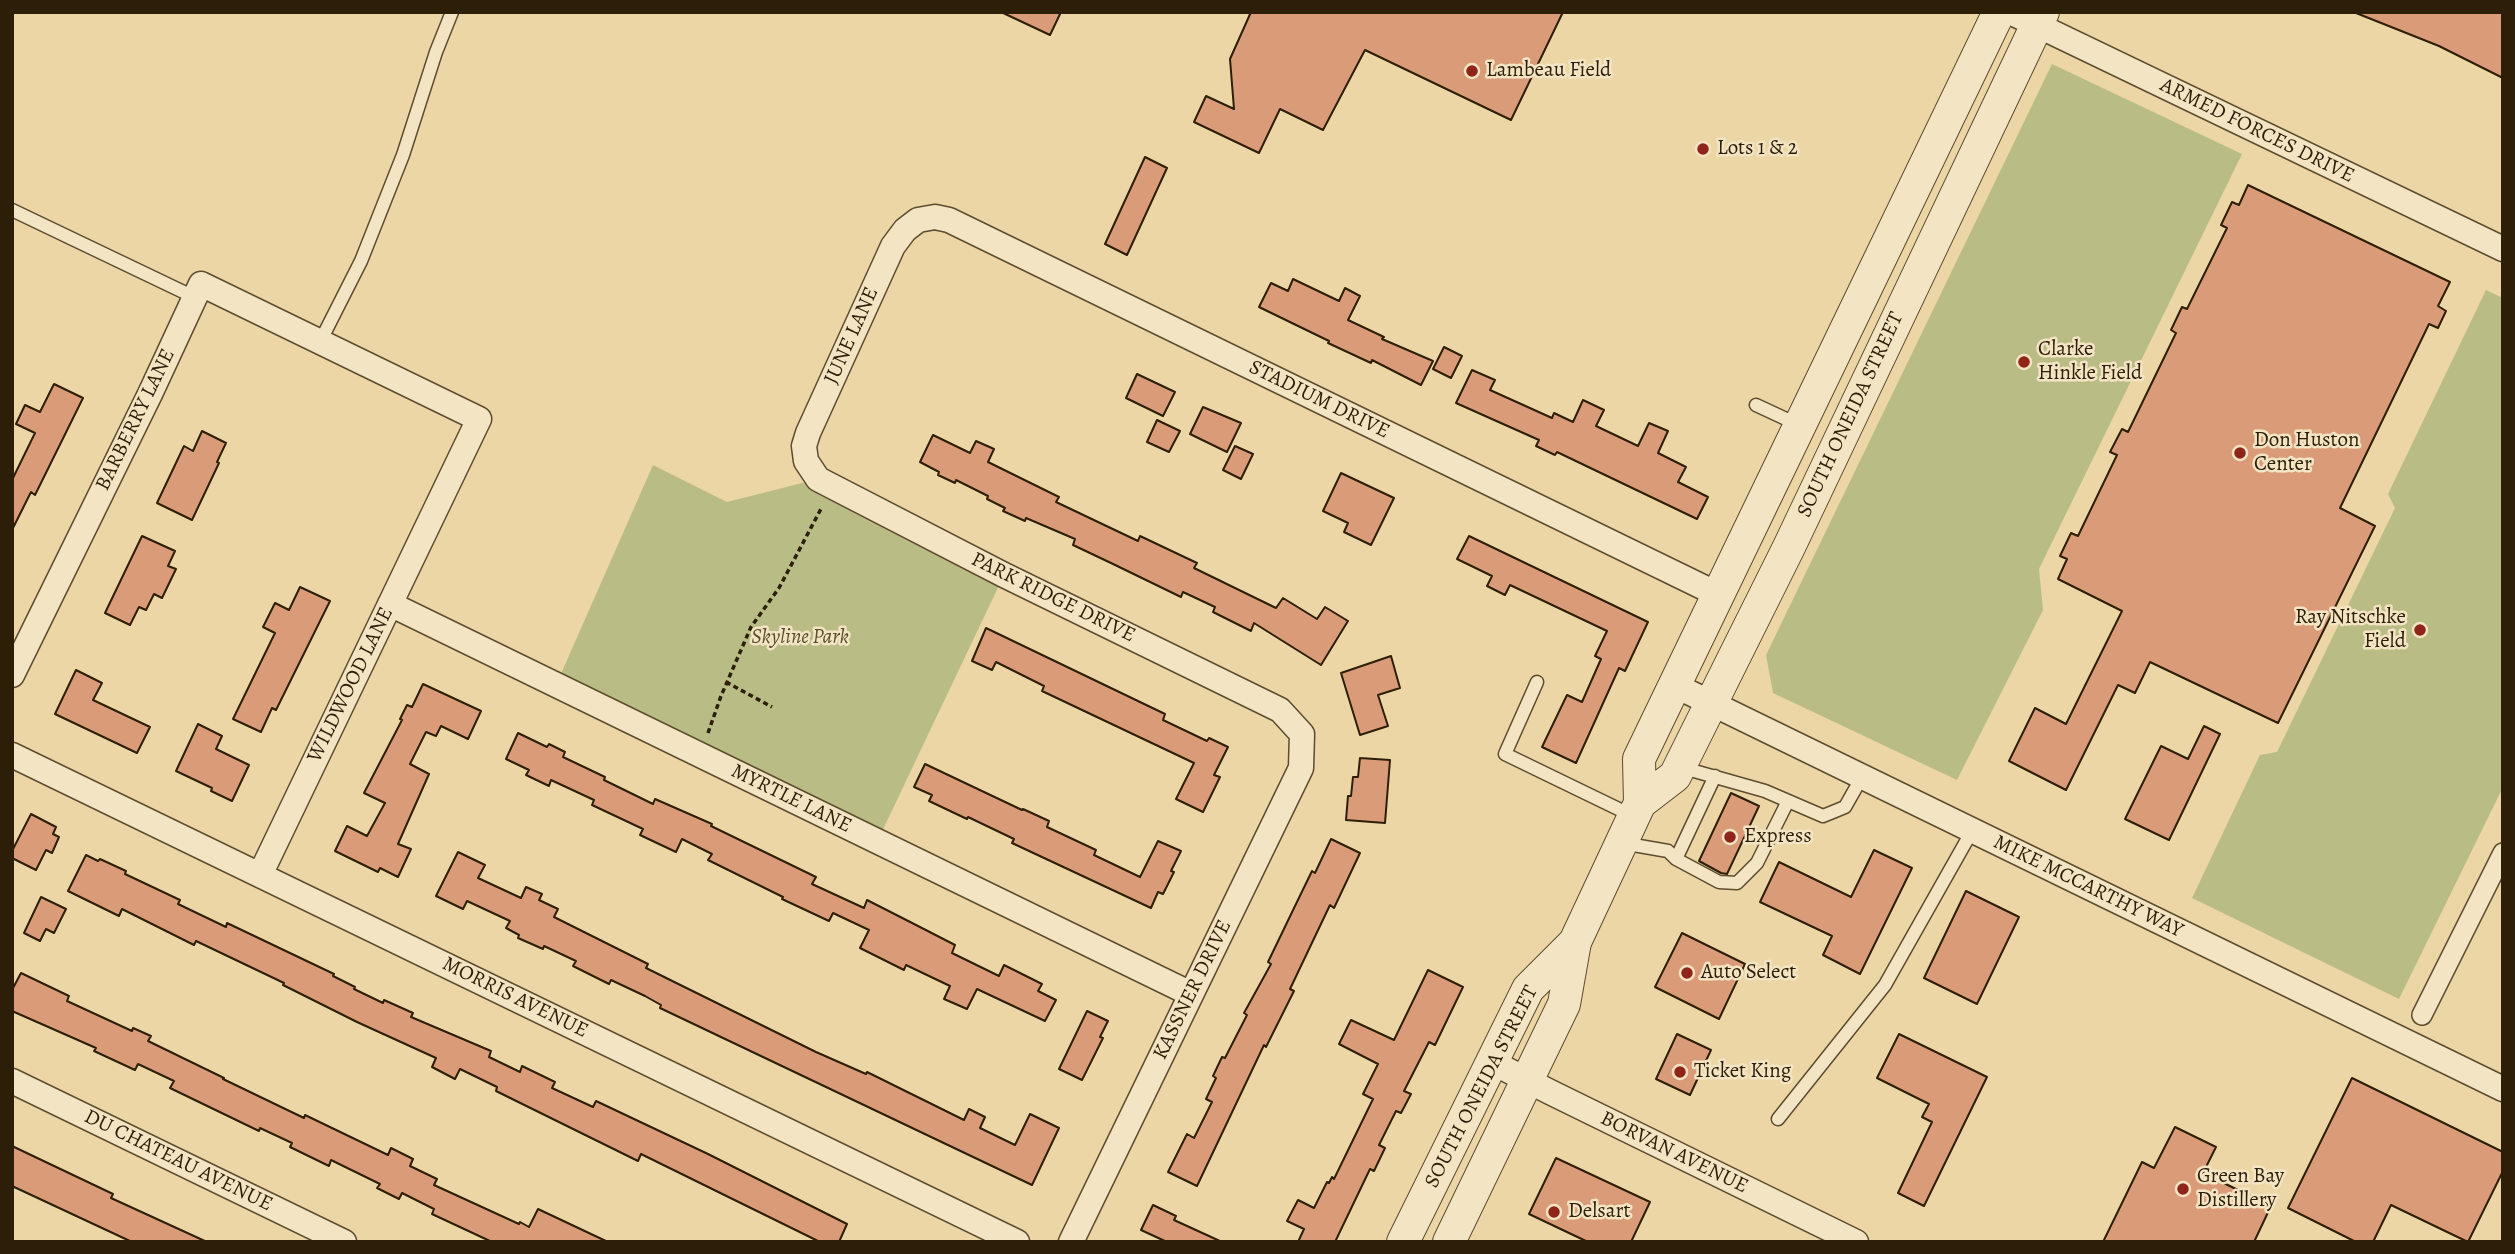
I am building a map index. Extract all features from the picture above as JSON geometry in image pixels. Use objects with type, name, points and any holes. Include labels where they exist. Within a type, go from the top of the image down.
[{"type":"street","name":"SOUTH ONEIDA STREET","points":[[1632,821],[1639,759],[1999,12]]},
{"type":"street","name":"SOUTH ONEIDA STREET","points":[[1449,1242],[1564,1004],[1575,942],[1632,821],[1675,776],[1789,547],[2030,16]]},
{"type":"street","name":"ARMED FORCES DRIVE","points":[[2030,16],[2503,249]]},
{"type":"street","name":"JUNE LANE","points":[[806,461],[804,446],[808,433],[893,246],[918,219]]},
{"type":"street","name":"STADIUM DRIVE","points":[[918,219],[949,219],[1717,594]]},
{"type":"street","points":[[194,297],[201,284],[320,342]]},
{"type":"street","name":"BARBERRY LANE","points":[[12,675],[150,394],[194,297]]},
{"type":"street","name":"WILDWOOD LANE","points":[[260,875],[479,419],[320,342]]},
{"type":"street","name":"PARK RIDGE DRIVE","points":[[806,461],[818,479],[828,485],[1004,575],[1280,710],[1302,734]]},
{"type":"street","name":"MYRTLE LANE","points":[[390,604],[1191,994]]},
{"type":"street","name":"MIKE MCCARTHY WAY","points":[[1674,685],[2503,1089]]},
{"type":"street","name":"KASSNER DRIVE","points":[[1071,1242],[1301,768],[1302,734]]},
{"type":"street","name":"MORRIS AVENUE","points":[[12,755],[1017,1242]]},
{"type":"street","points":[[2422,1015],[2503,853]]},
{"type":"street","name":"SOUTH ONEIDA STREET","points":[[1403,1242],[1528,989],[1575,942]]},
{"type":"street","name":"BORVAN AVENUE","points":[[1492,1062],[1856,1242]]},
{"type":"street","name":"DU CHATEAU AVENUE","points":[[12,1081],[344,1242]]},
{"type":"lane","points":[[320,342],[361,261],[403,155],[436,52],[452,12]]},
{"type":"lane","points":[[12,210],[194,297]]},
{"type":"lane","points":[[1756,405],[1799,425]]},
{"type":"lane","points":[[1537,682],[1505,754],[1632,821],[1676,859],[1719,882],[1737,883],[1757,863],[1788,801]]},
{"type":"lane","points":[[1680,767],[1765,791],[1823,816],[1845,807],[1862,777]]},
{"type":"lane","points":[[1676,859],[1715,776]]},
{"type":"lane","points":[[1777,1119],[1885,985],[1972,831]]},
{"type":"path","points":[[698,754],[751,627],[779,588],[821,509],[828,485]]},
{"type":"path","points":[[726,682],[772,707]]},
{"type":"green space","name":"Clarke Hinkle Field","points":[[2052,64],[2242,154],[2039,569],[2043,610],[1957,780],[1773,693],[1766,655]]},
{"type":"green space","name":"Ray Nitschke Field","points":[[2486,290],[2503,298],[2503,787],[2399,999],[2192,898],[2260,755],[2277,752],[2395,508],[2388,494]]},
{"type":"green space","name":"Skyline Park","points":[[653,465],[727,502],[818,479],[1004,575],[877,842],[556,685]]},
{"type":"building","points":[[1001,12],[1061,12],[1050,35]]},
{"type":"building","name":"Lambeau Field","points":[[1251,12],[1563,12],[1511,120],[1365,50],[1323,130],[1280,109],[1259,153],[1194,122],[1206,96],[1234,109],[1230,59]]},
{"type":"building","points":[[2503,12],[2503,78],[2439,46],[2356,13]]},
{"type":"building","points":[[1145,157],[1167,168],[1127,255],[1105,244]]},
{"type":"building","name":"Don Huston Center","points":[[2248,185],[2450,282],[2438,306],[2446,311],[2438,328],[2429,324],[2340,508],[2375,526],[2278,723],[2150,662],[2135,693],[2118,685],[2066,790],[2009,761],[2035,708],[2066,724],[2122,611],[2058,579],[2067,559],[2060,556],[2071,533],[2078,536],[2117,455],[2110,452],[2122,429],[2128,432],[2176,333],[2171,330],[2182,307],[2187,309],[2227,228],[2221,225],[2232,202],[2239,205]]},
{"type":"building","points":[[1293,279],[1339,301],[1345,288],[1360,296],[1348,320],[1384,337],[1382,339],[1433,361],[1421,385],[1372,360],[1371,363],[1328,343],[1329,341],[1259,307],[1271,283],[1288,291]]},
{"type":"building","points":[[1444,347],[1462,356],[1451,378],[1433,369]]},
{"type":"building","points":[[1472,370],[1495,380],[1490,390],[1552,418],[1554,413],[1573,422],[1583,400],[1604,410],[1596,426],[1638,446],[1649,423],[1668,431],[1658,453],[1686,467],[1678,482],[1708,497],[1697,519],[1557,452],[1555,455],[1536,446],[1539,440],[1456,403]]},
{"type":"building","points":[[1137,374],[1175,392],[1163,416],[1126,398]]},
{"type":"building","points":[[54,384],[83,398],[35,495],[31,492],[12,530],[12,480],[35,433],[16,424],[25,405],[40,412]]},
{"type":"building","points":[[1203,407],[1241,423],[1227,452],[1190,434]]},
{"type":"building","points":[[1157,420],[1180,431],[1169,452],[1147,442]]},
{"type":"building","points":[[202,431],[226,443],[192,520],[157,503],[184,446],[193,451]]},
{"type":"building","points":[[933,435],[970,453],[976,441],[994,449],[988,462],[1059,497],[1056,502],[1138,541],[1140,536],[1197,563],[1194,568],[1276,608],[1283,598],[1317,619],[1325,607],[1348,621],[1321,665],[1254,623],[1251,631],[1213,612],[1215,607],[1183,592],[1181,597],[1073,545],[1075,539],[1003,511],[1005,508],[987,499],[988,496],[956,480],[955,483],[938,475],[939,472],[920,462]]},
{"type":"building","points":[[1235,446],[1253,454],[1241,479],[1223,470]]},
{"type":"building","points":[[1341,473],[1394,498],[1371,545],[1344,532],[1348,523],[1323,511]]},
{"type":"building","points":[[142,536],[175,551],[168,566],[176,569],[162,598],[154,594],[146,610],[139,607],[130,625],[105,613]]},
{"type":"building","points":[[1469,536],[1648,622],[1625,671],[1619,668],[1576,763],[1542,747],[1567,695],[1582,702],[1601,659],[1595,656],[1607,631],[1510,585],[1505,595],[1487,586],[1492,576],[1457,559]]},
{"type":"building","points":[[300,587],[330,601],[276,710],[272,708],[261,732],[233,719],[275,633],[263,627],[275,603],[289,610]]},
{"type":"building","points":[[986,628],[1165,714],[1163,720],[1207,741],[1209,738],[1228,747],[1214,775],[1220,777],[1203,812],[1176,799],[1194,763],[1042,691],[1044,686],[996,662],[992,670],[972,661]]},
{"type":"building","points":[[1391,656],[1400,688],[1378,695],[1388,726],[1360,735],[1341,673]]},
{"type":"building","points":[[76,670],[102,683],[93,700],[150,727],[137,753],[55,714]]},
{"type":"building","points":[[423,684],[481,711],[468,739],[441,726],[436,736],[426,732],[410,764],[429,774],[398,844],[411,849],[398,877],[380,868],[378,872],[335,851],[347,826],[367,836],[385,803],[364,793],[407,705],[412,707]]},
{"type":"building","points":[[198,724],[222,736],[216,749],[249,765],[232,801],[176,771]]},
{"type":"building","points":[[2204,726],[2220,734],[2169,840],[2125,819],[2161,746],[2188,759]]},
{"type":"building","points":[[518,733],[547,747],[549,744],[565,752],[563,757],[653,804],[655,799],[712,824],[711,826],[816,877],[812,884],[864,908],[867,900],[955,945],[952,953],[999,976],[1004,965],[1042,984],[1038,991],[1056,1000],[1045,1021],[977,989],[967,1009],[944,999],[950,986],[906,965],[904,970],[860,948],[869,930],[833,913],[829,921],[782,899],[783,897],[708,860],[712,854],[682,839],[676,852],[640,835],[643,829],[592,805],[594,800],[551,780],[549,786],[526,775],[529,770],[506,759]]},
{"type":"building","points":[[1360,758],[1390,760],[1385,823],[1346,820],[1348,796],[1351,796],[1353,777],[1358,777]]},
{"type":"building","points":[[925,764],[1049,821],[1047,827],[1096,850],[1094,855],[1140,877],[1158,841],[1181,851],[1171,871],[1174,872],[1163,894],[1158,892],[1151,908],[1012,843],[1014,839],[929,801],[932,795],[914,787]]},
{"type":"building","points":[[1731,793],[1759,806],[1727,874],[1699,861]]},
{"type":"building","points":[[31,814],[56,827],[53,834],[59,837],[52,853],[46,850],[36,870],[12,858],[12,851]]},
{"type":"building","points":[[1331,839],[1360,853],[1334,908],[1330,905],[1290,989],[1294,991],[1266,1047],[1264,1045],[1197,1186],[1168,1172],[1187,1134],[1194,1138],[1212,1102],[1206,1099],[1216,1078],[1213,1076],[1247,1015],[1244,1013],[1271,964],[1268,962],[1312,871],[1315,873]]},
{"type":"building","points":[[1874,850],[1912,868],[1860,974],[1823,955],[1832,936],[1760,902],[1779,862],[1851,897]]},
{"type":"building","points":[[458,852],[485,865],[478,878],[521,898],[526,887],[542,894],[539,900],[558,909],[554,917],[648,964],[646,968],[816,1052],[866,1074],[867,1072],[964,1120],[969,1109],[985,1117],[980,1128],[1015,1145],[1030,1114],[1059,1128],[1032,1185],[660,1008],[661,1005],[645,996],[611,980],[609,984],[573,966],[576,961],[544,946],[543,949],[518,938],[519,935],[506,928],[510,921],[467,901],[463,909],[436,896]]},
{"type":"building","points":[[86,855],[126,871],[125,874],[180,900],[178,904],[226,927],[227,923],[334,974],[333,976],[355,987],[354,989],[383,1003],[384,1000],[413,1013],[411,1017],[491,1051],[489,1057],[520,1072],[522,1066],[555,1082],[552,1088],[593,1107],[596,1101],[847,1224],[839,1242],[820,1242],[641,1154],[638,1161],[496,1091],[497,1087],[460,1069],[455,1079],[432,1067],[436,1058],[357,1022],[283,985],[284,983],[196,941],[194,945],[122,909],[119,916],[68,891]]},
{"type":"building","points":[[1966,891],[2019,917],[1977,1004],[1924,978]]},
{"type":"building","points":[[41,897],[66,909],[54,933],[46,929],[40,941],[24,933]]},
{"type":"building","points":[[1682,933],[1745,964],[1719,1019],[1655,987]]},
{"type":"building","points":[[1428,970],[1463,987],[1435,1045],[1429,1042],[1404,1091],[1411,1094],[1401,1113],[1396,1111],[1379,1145],[1385,1148],[1374,1171],[1370,1169],[1335,1242],[1298,1242],[1304,1229],[1287,1221],[1298,1200],[1314,1208],[1327,1182],[1329,1183],[1332,1177],[1334,1179],[1373,1099],[1363,1094],[1378,1064],[1339,1044],[1351,1020],[1394,1040]]},
{"type":"building","points":[[21,973],[69,996],[67,1001],[132,1031],[133,1028],[151,1036],[148,1041],[304,1118],[305,1115],[388,1155],[391,1148],[413,1159],[410,1166],[437,1179],[434,1185],[519,1224],[520,1222],[529,1227],[538,1209],[608,1242],[492,1242],[432,1214],[434,1209],[402,1193],[399,1199],[377,1188],[380,1184],[331,1160],[329,1166],[290,1147],[292,1143],[260,1128],[259,1131],[170,1088],[174,1081],[138,1064],[135,1070],[94,1051],[96,1048],[12,1011],[12,990]]},
{"type":"building","points":[[1087,1011],[1108,1021],[1100,1037],[1103,1038],[1082,1080],[1059,1069]]},
{"type":"building","points":[[1677,1034],[1711,1050],[1690,1095],[1656,1079]]},
{"type":"building","points":[[1899,1034],[1987,1077],[1924,1206],[1898,1193],[1932,1122],[1922,1117],[1929,1104],[1877,1078]]},
{"type":"building","points":[[2352,1078],[2503,1152],[2503,1171],[2468,1242],[2391,1205],[2373,1242],[2356,1242],[2288,1208]]},
{"type":"building","name":"Green Bay Distillery","points":[[2175,1127],[2216,1147],[2203,1173],[2271,1206],[2254,1242],[2103,1242],[2142,1162],[2154,1168]]},
{"type":"building","points":[[12,1146],[113,1194],[111,1198],[207,1242],[132,1242],[12,1186]]},
{"type":"building","points":[[1556,1158],[1650,1202],[1631,1242],[1588,1242],[1529,1214]]},
{"type":"building","points":[[1153,1205],[1176,1216],[1174,1220],[1222,1242],[1167,1242],[1141,1230]]},
{"type":"place","name":"Lambeau Field","points":[[1472,71]]},
{"type":"place","name":"Lots 1 & 2","points":[[1703,149]]},
{"type":"place","name":"Clarke Hinkle Field","points":[[2024,362]]},
{"type":"place","name":"Don Huston Center","points":[[2240,453]]},
{"type":"place","name":"Ray Nitschke Field","points":[[2420,630]]},
{"type":"place","name":"Express","points":[[1730,837]]},
{"type":"place","name":"Auto Select","points":[[1687,973]]},
{"type":"place","name":"Ticket King","points":[[1680,1072]]},
{"type":"place","name":"Green Bay Distillery","points":[[2183,1189]]},
{"type":"place","name":"Delsart","points":[[1554,1212]]}]
